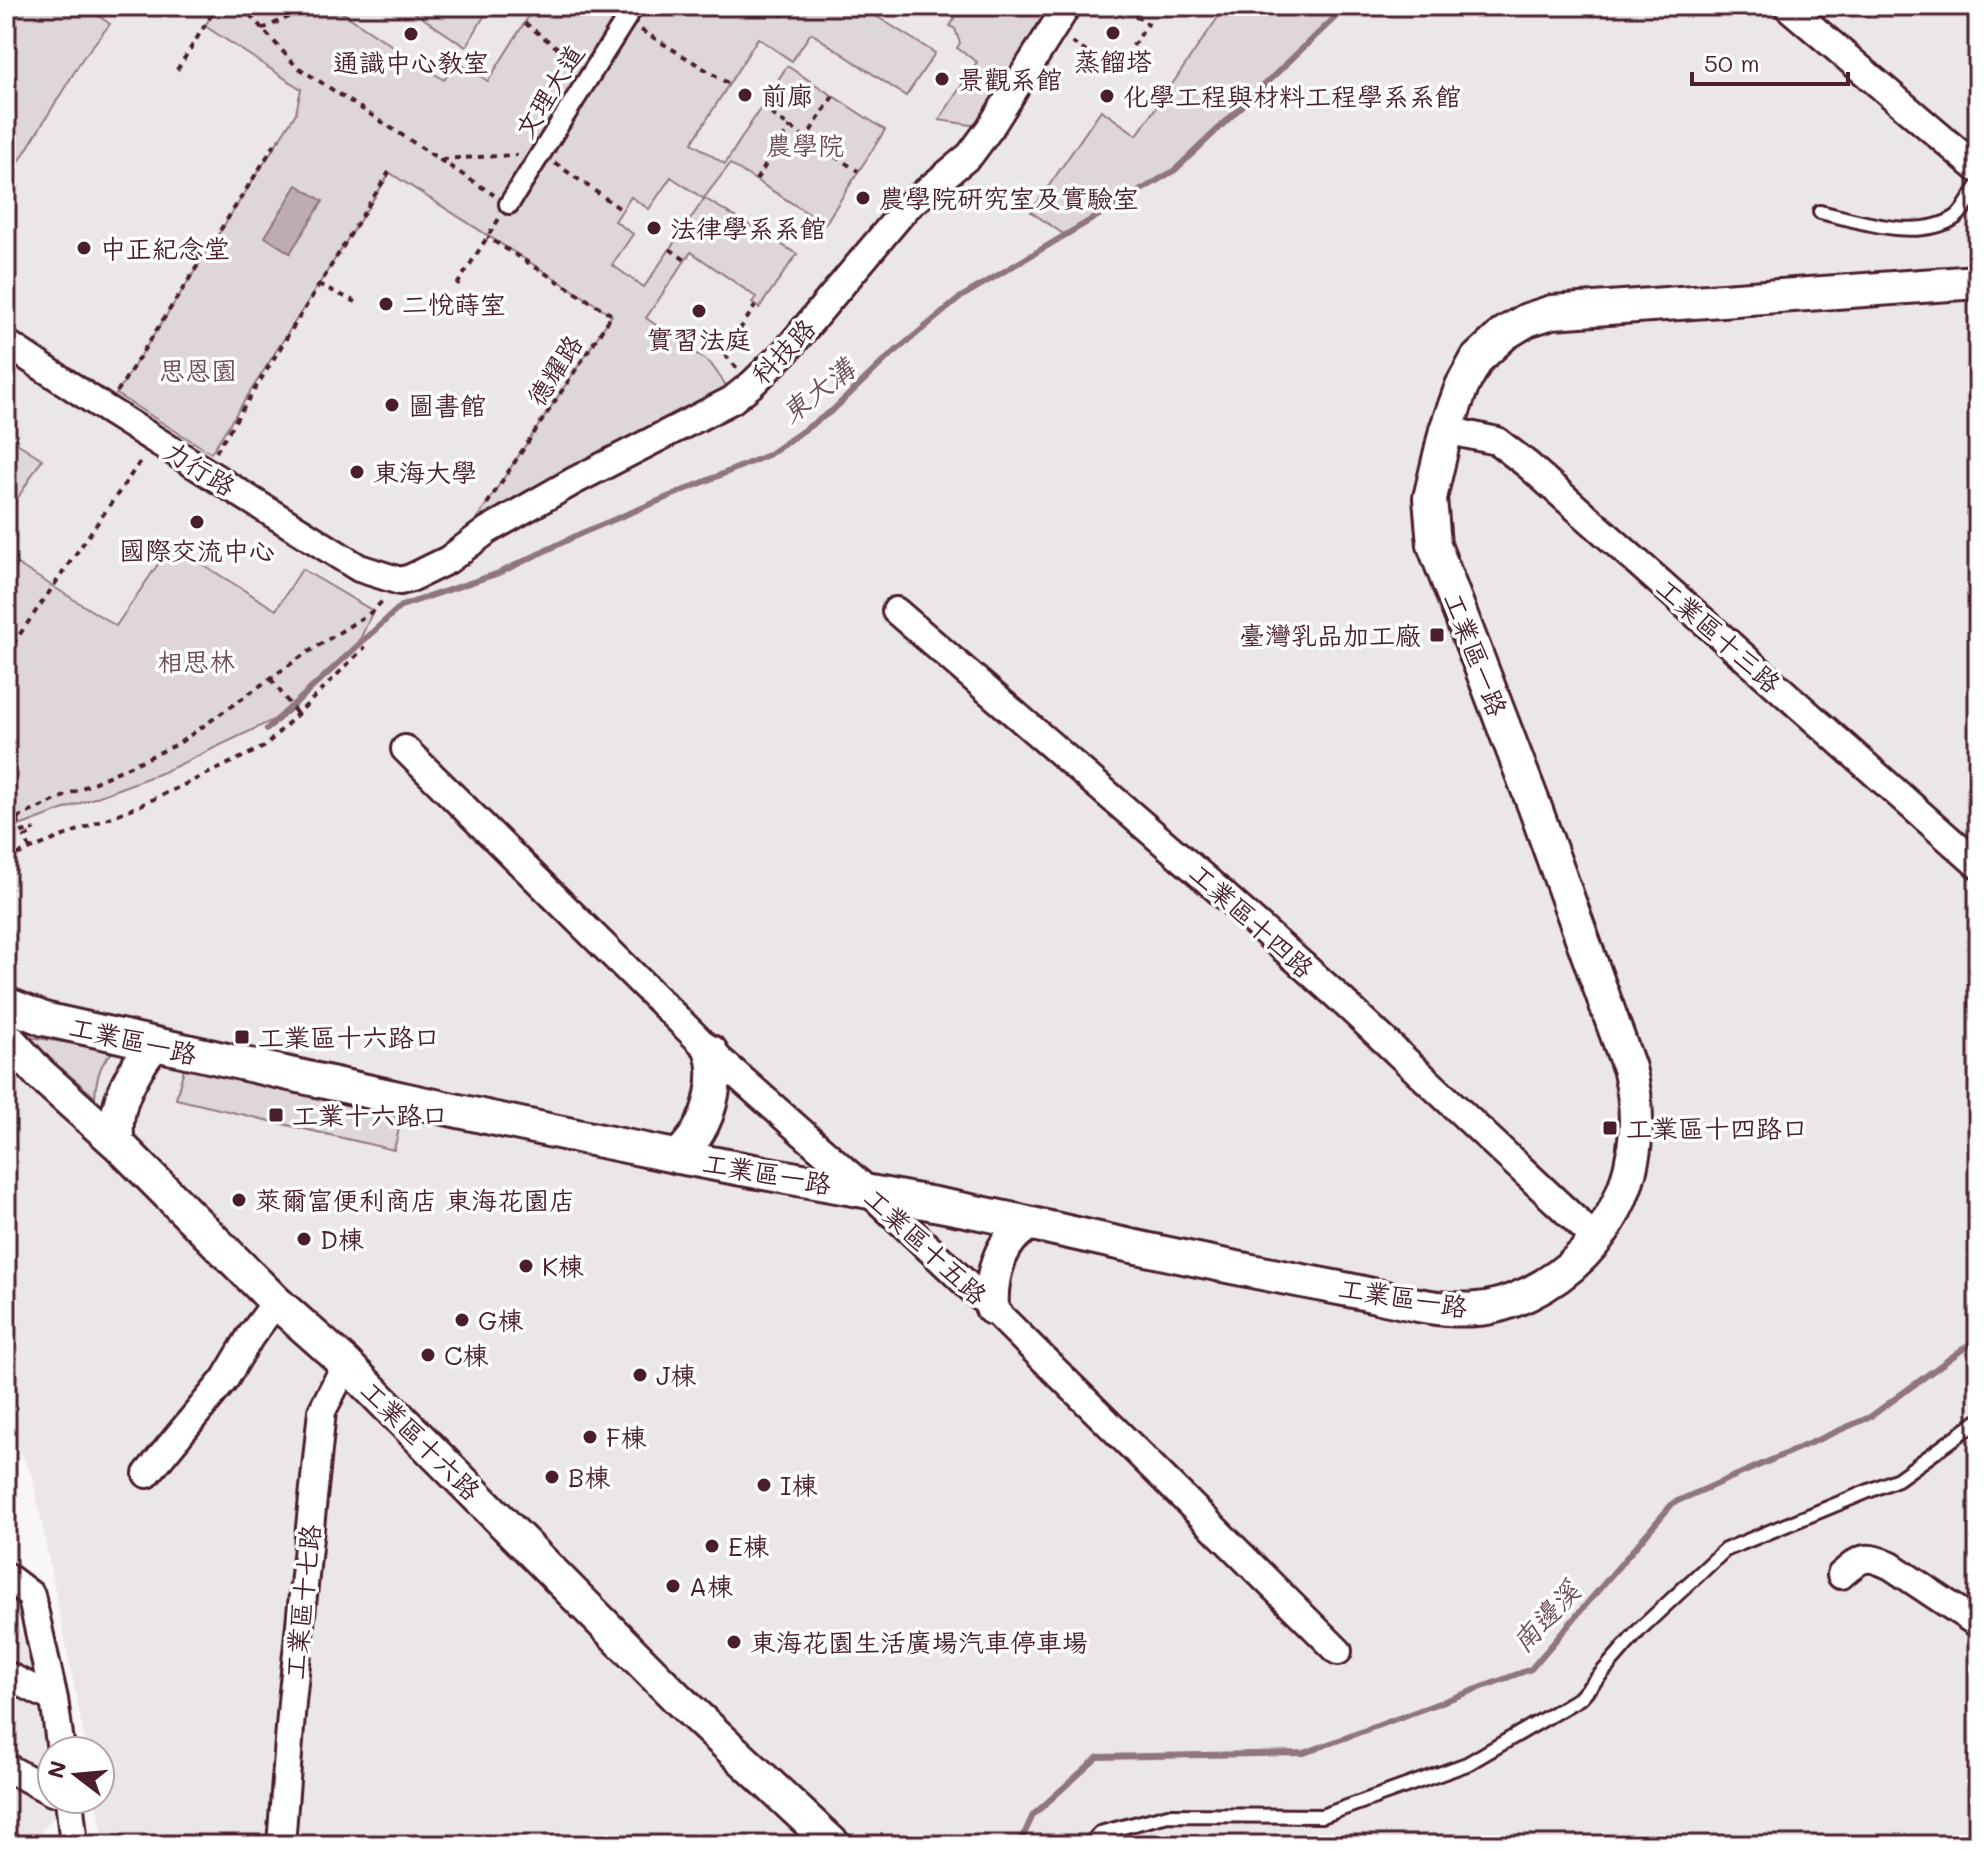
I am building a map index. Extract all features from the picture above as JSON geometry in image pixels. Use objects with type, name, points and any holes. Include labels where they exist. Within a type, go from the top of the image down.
[{"type":"street","name":"科技路","points":[[400,581],[448,560],[488,530],[574,481],[732,400],[752,384],[786,351],[907,207],[970,155],[1045,45],[1067,6]]},
{"type":"street","points":[[1787,6],[1978,169]]},
{"type":"street","name":"文理大道","points":[[509,204],[630,13]]},
{"type":"street","name":"工業區一路","points":[[6,1004],[44,1019],[678,1157],[868,1191],[1377,1295],[1439,1307],[1478,1309],[1512,1301],[1568,1271],[1598,1241],[1612,1217],[1627,1178],[1634,1147],[1637,1098],[1629,1068],[1544,834],[1434,545],[1430,498],[1446,430],[1462,386],[1477,359],[1504,334],[1527,320],[1552,312],[1974,278]]},
{"type":"street","name":"力行路","points":[[6,343],[359,568],[400,581]]},
{"type":"street","name":"工業區十三路","points":[[1446,430],[1497,441],[1528,465],[1978,865]]},
{"type":"street","name":"工業區十四路","points":[[896,611],[1324,984],[1598,1241]]},
{"type":"street","name":"工業區十五路","points":[[405,749],[711,1052],[868,1191],[992,1308],[1338,1651]]},
{"type":"street","name":"工業區十六路","points":[[6,1037],[40,1074],[118,1144],[276,1302],[346,1364],[679,1700],[834,1845]]},
{"type":"street","points":[[118,1144],[116,1120],[130,1080],[154,1044]]},
{"type":"street","points":[[678,1157],[699,1131],[712,1092],[715,1063],[711,1052]]},
{"type":"street","points":[[992,1308],[992,1278],[997,1265],[1011,1239],[1029,1224]]},
{"type":"street","points":[[147,1474],[225,1379],[276,1302]]},
{"type":"street","name":"工業區十七路","points":[[281,1845],[292,1702],[322,1411],[346,1364]]},
{"type":"street","points":[[1841,1575],[1866,1557],[1875,1558],[1978,1624]]},
{"type":"street","points":[[6,1576],[31,1595],[59,1735]]},
{"type":"street","points":[[6,1675],[54,1699]]},
{"type":"street","points":[[6,1767],[36,1783]]},
{"type":"street","points":[[71,1815],[74,1845]]},
{"type":"lane","points":[[1820,212],[1903,230],[1925,228],[1956,216],[1978,186]]},
{"type":"lane","points":[[1089,1845],[1100,1833],[1168,1815],[1322,1816],[1467,1764],[1580,1698],[1640,1629],[1725,1550],[1898,1479],[1978,1421]]},
{"type":"path","points":[[177,70],[217,6]]},
{"type":"path","points":[[242,6],[296,66],[509,204]]},
{"type":"path","points":[[262,29],[313,6]]},
{"type":"path","points":[[768,6],[783,15],[789,6]]},
{"type":"path","points":[[961,6],[970,12]]},
{"type":"path","points":[[1045,45],[1065,37],[1115,72],[1148,24],[1121,6]]},
{"type":"path","points":[[630,13],[729,84]]},
{"type":"path","points":[[525,23],[565,53]]},
{"type":"path","points":[[806,138],[833,96]]},
{"type":"path","points":[[761,107],[858,171]]},
{"type":"path","points":[[756,180],[790,127]]},
{"type":"path","points":[[106,409],[279,138]]},
{"type":"path","points":[[439,159],[541,153],[622,210]]},
{"type":"path","points":[[204,471],[389,172]]},
{"type":"path","name":"德耀路","points":[[457,285],[487,237],[612,315],[479,516]]},
{"type":"path","points":[[670,249],[685,260]]},
{"type":"path","points":[[318,284],[356,302]]},
{"type":"path","points":[[752,384],[724,354],[755,306]]},
{"type":"path","points":[[6,654],[153,439]]},
{"type":"path","points":[[6,823],[178,744],[302,656],[373,611],[400,581]]},
{"type":"path","points":[[6,859],[141,805],[264,747],[365,647]]},
{"type":"path","points":[[271,679],[297,714]]},
{"type":"path","points":[[17,819],[23,832],[32,829],[34,833],[25,837],[30,849]]},
{"type":"shaded area","points":[[6,6],[1978,6],[1978,1845],[105,1845],[99,1815],[116,1815],[116,1735],[84,1735],[32,1475],[6,1425]]},
{"type":"shaded area","points":[[297,185],[323,201],[290,253],[265,237]]},
{"type":"shaded area","points":[[6,1592],[58,1735],[36,1735],[36,1815],[57,1815],[28,1845],[6,1845]]},
{"type":"green space","points":[[6,6],[85,6],[110,24],[83,58],[6,183]]},
{"type":"green space","points":[[217,6],[332,6],[444,80],[457,62],[488,81],[535,6],[860,6],[935,53],[906,96],[811,33],[792,61],[758,38],[692,143],[725,164],[787,66],[885,130],[825,224],[730,164],[704,198],[797,254],[759,308],[752,303],[756,297],[691,252],[646,318],[711,364],[737,401],[444,568],[612,315],[390,173],[211,453],[116,394],[296,113],[301,89],[205,26]],"holes":[[[671,177],[704,199],[644,287],[612,265],[633,234],[615,221],[631,197],[649,209]]]},
{"type":"green space","points":[[405,6],[490,6],[466,47]]},
{"type":"green space","points":[[936,6],[1070,6],[990,128],[939,120],[977,62],[957,48],[960,43],[955,29],[950,26],[955,18]]},
{"type":"green space","points":[[1213,6],[1347,6],[1175,170],[1065,235],[1031,212],[1101,110],[1137,135],[1221,13]]},
{"type":"green space","points":[[6,436],[42,459],[6,517]]},
{"type":"green space","name":"相思林","points":[[171,545],[276,610],[302,569],[373,611],[358,644],[288,713],[166,771],[6,831],[6,557],[116,626]]},
{"type":"green space","points":[[23,1036],[117,1050],[103,1064],[95,1097]]},
{"type":"green space","points":[[184,1068],[402,1116],[394,1150],[176,1099]]},
{"type":"waterway","name":"東大溝","points":[[267,729],[401,606],[499,573],[582,533],[768,455],[833,410],[885,360],[961,297],[1175,170],[1347,6]]},
{"type":"waterway","name":"南邊溪","points":[[1019,1845],[1033,1815],[1098,1757],[1304,1753],[1531,1669],[1673,1503],[1870,1417],[1978,1338]]},
{"type":"place","name":"蒸餾塔","points":[[1113,33]]},
{"type":"place","name":"通識中心教室","points":[[411,34]]},
{"type":"place","name":"景觀系館","points":[[942,79]]},
{"type":"place","name":"前廊","points":[[745,95]]},
{"type":"place","name":"化學工程與材料工程學系系館","points":[[1107,96]]},
{"type":"place","name":"農學院研究室及實驗室","points":[[863,198]]},
{"type":"place","name":"法律學系系館","points":[[654,228]]},
{"type":"place","name":"中正紀念堂","points":[[84,248]]},
{"type":"place","name":"二悅蒔室","points":[[386,304]]},
{"type":"place","name":"實習法庭","points":[[699,311]]},
{"type":"place","name":"圖書館","points":[[392,405]]},
{"type":"place","name":"東海大學","points":[[357,472]]},
{"type":"place","name":"國際交流中心","points":[[197,522]]},
{"type":"place","name":"臺灣乳品加工廠","points":[[1437,635]]},
{"type":"place","name":"工業區十六路口","points":[[242,1037]]},
{"type":"place","name":"工業十六路口","points":[[276,1115]]},
{"type":"place","name":"工業區十四路口","points":[[1610,1128]]},
{"type":"place","name":"萊爾富便利商店 東海花園店","points":[[239,1200]]},
{"type":"place","name":"D棟","points":[[304,1239]]},
{"type":"place","name":"K棟","points":[[526,1266]]},
{"type":"place","name":"G棟","points":[[462,1320]]},
{"type":"place","name":"C棟","points":[[428,1355]]},
{"type":"place","name":"J棟","points":[[640,1375]]},
{"type":"place","name":"F棟","points":[[590,1437]]},
{"type":"place","name":"B棟","points":[[552,1477]]},
{"type":"place","name":"I棟","points":[[764,1485]]},
{"type":"place","name":"E棟","points":[[712,1546]]},
{"type":"place","name":"A棟","points":[[673,1586]]},
{"type":"place","name":"東海花園生活廣場汽車停車場","points":[[734,1642]]},
{"type":"park label","name":"農學院","points":[[805,145]]},
{"type":"park label","name":"思恩園","points":[[198,370]]}]
